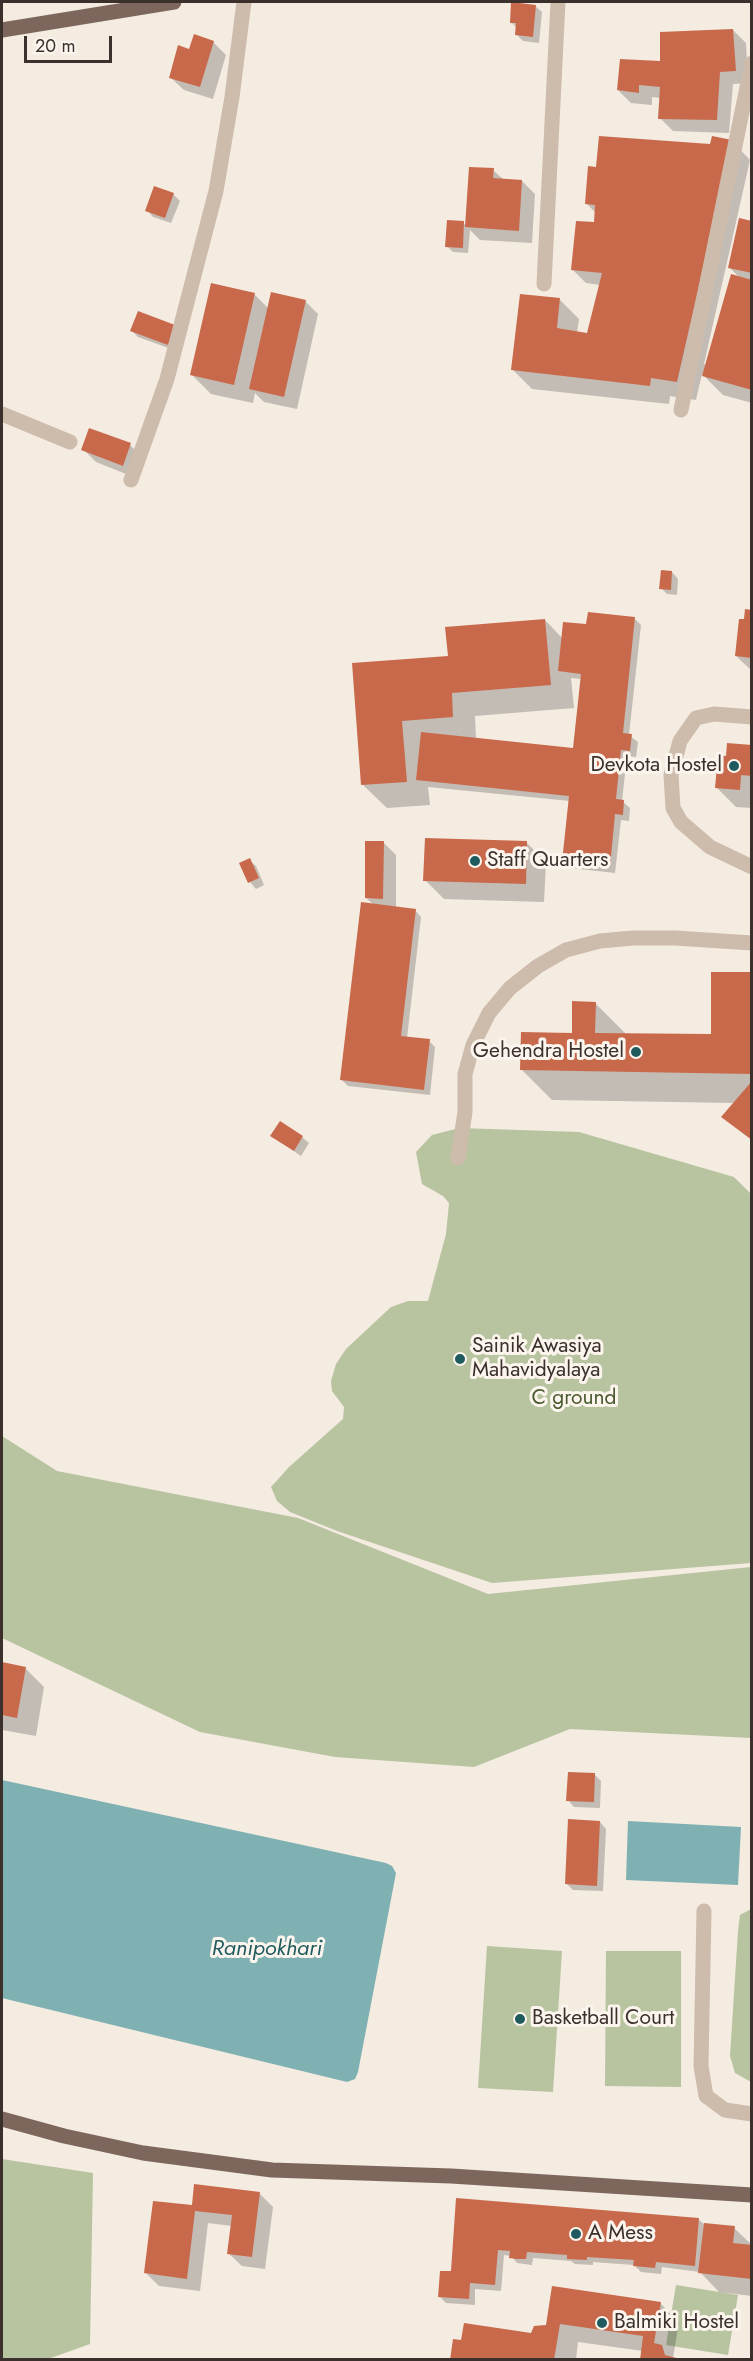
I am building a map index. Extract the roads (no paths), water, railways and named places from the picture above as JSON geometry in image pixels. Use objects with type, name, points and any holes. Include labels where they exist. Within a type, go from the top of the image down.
[{"type":"main road","points":[[2,30],[174,2]]},
{"type":"main road","points":[[2,2119],[64,2136],[143,2153],[272,2170],[451,2176],[752,2195]]},
{"type":"street","points":[[131,480],[167,379],[216,191],[232,97],[244,2]]},
{"type":"street","points":[[544,284],[558,2]]},
{"type":"street","points":[[681,410],[752,63]]},
{"type":"street","points":[[2,414],[70,442]]},
{"type":"street","points":[[752,717],[714,714],[696,718],[680,741],[671,775],[673,808],[681,822],[710,847],[752,867]]},
{"type":"street","points":[[458,1158],[465,1112],[465,1074],[473,1045],[489,1012],[510,988],[538,966],[566,950],[600,941],[664,938],[752,943]]},
{"type":"street","points":[[704,1911],[701,2066],[706,2096],[725,2110],[752,2114]]},
{"type":"water","name":"Ranipokhari","points":[[2,1780],[392,1866],[396,1873],[355,2079],[347,2082],[2,1998]]},
{"type":"water","points":[[628,1821],[741,1827],[738,1885],[626,1880]]},
{"type":"place","name":"Devkota Hostel","points":[[734,766]]},
{"type":"place","name":"Staff Quarters","points":[[475,861]]},
{"type":"place","name":"Gehendra Hostel","points":[[636,1052]]},
{"type":"place","name":"Sainik Awasiya Mahavidyalaya","points":[[460,1359]]},
{"type":"place","name":"Basketball Court","points":[[520,2019]]},
{"type":"place","name":"A Mess","points":[[576,2234]]},
{"type":"place","name":"Balmiki Hostel","points":[[602,2323]]},
{"type":"park label","name":"C ground","points":[[574,1399]]}]
